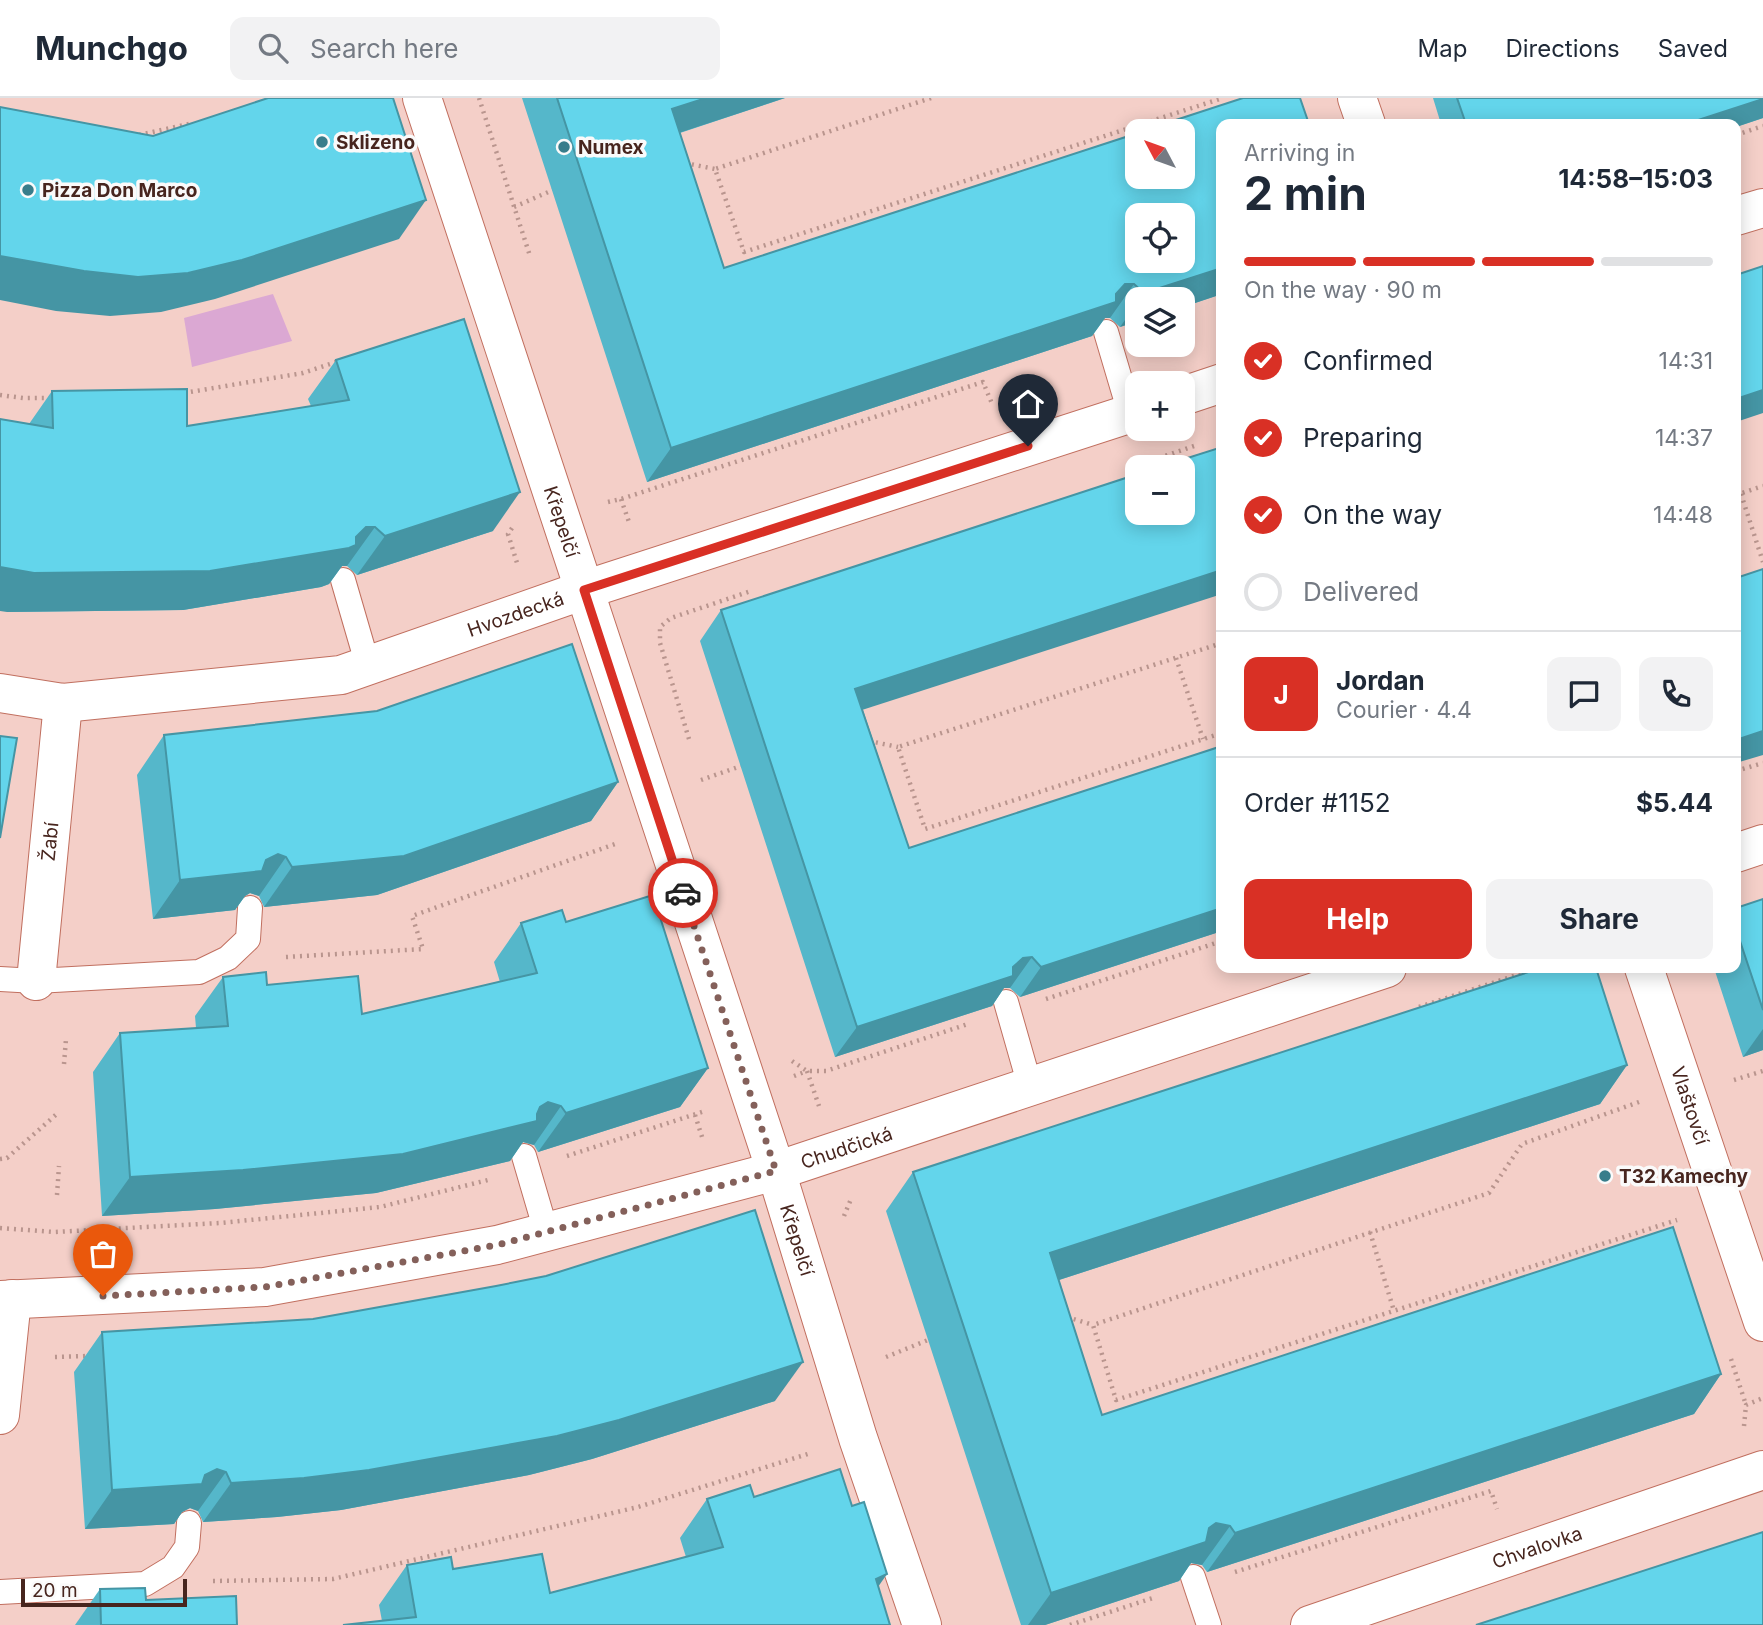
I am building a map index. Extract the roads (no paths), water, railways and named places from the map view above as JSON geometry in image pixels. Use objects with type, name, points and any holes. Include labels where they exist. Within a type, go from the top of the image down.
[{"type":"street","name":"Křepelčí","points":[[422,98],[776,1171],[859,1438],[922,1625]]},
{"type":"street","points":[[1357,98],[1364,119]]},
{"type":"street","points":[[1741,215],[1763,208]]},
{"type":"street","points":[[1195,392],[1216,385]]},
{"type":"street","name":"Hvozdecká","points":[[0,693],[63,703],[341,675],[584,590],[1125,415]]},
{"type":"street","name":"Žabí","points":[[18,980],[63,703]]},
{"type":"street","points":[[1741,851],[1763,844]]},
{"type":"street","name":"Chudčická","points":[[6,1299],[265,1287],[497,1245],[776,1171],[1372,973]]},
{"type":"street","name":"Vlaštovčí","points":[[1646,973],[1763,1322]]},
{"type":"street","points":[[0,1415],[6,1299]]},
{"type":"street","name":"Chvalovka","points":[[1310,1625],[1763,1470]]},
{"type":"lane","points":[[1106,332],[1125,386]]},
{"type":"lane","points":[[343,580],[368,666]]},
{"type":"lane","points":[[18,980],[200,972],[228,958],[248,939],[250,908]]},
{"type":"lane","points":[[1007,1006],[1030,1086]]},
{"type":"lane","points":[[526,1163],[547,1231]]},
{"type":"lane","points":[[0,1592],[145,1584],[173,1567],[187,1547],[189,1523]]},
{"type":"lane","points":[[1194,1581],[1209,1625]]},
{"type":"place","name":"Sklizeno","points":[[322,142]]},
{"type":"place","name":"Numex","points":[[564,147]]},
{"type":"place","name":"Pizza Don Marco","points":[[28,190]]},
{"type":"place","name":"T32 Kamechy","points":[[1605,1176]]}]
